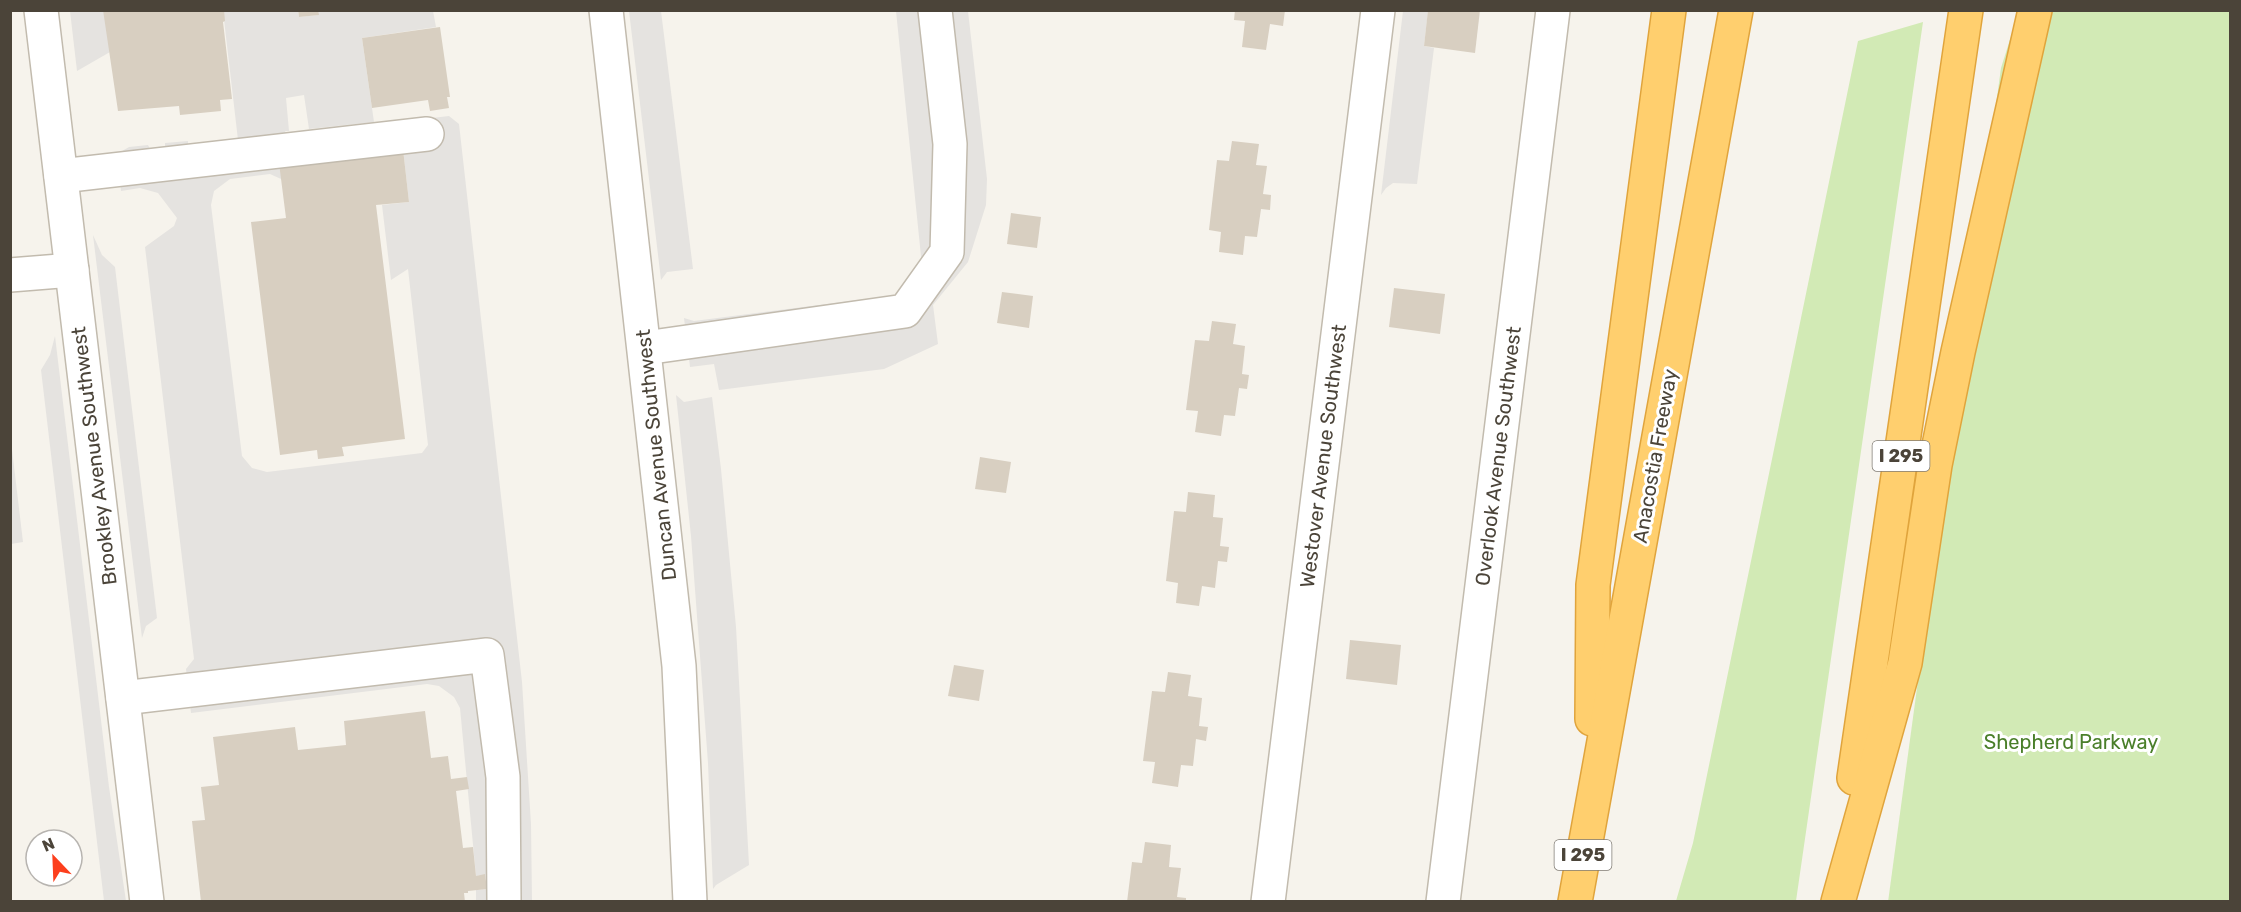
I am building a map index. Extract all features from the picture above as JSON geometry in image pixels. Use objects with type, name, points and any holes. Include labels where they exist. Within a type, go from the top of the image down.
[{"type":"highway","points":[[1592,808],[1593,585],[1669,10]]},
{"type":"highway","name":"Anacostia Freeway","points":[[1575,902],[1736,10]]},
{"type":"highway","name":"I 295","points":[[1837,902],[1966,10]]},
{"type":"highway","points":[[1837,902],[1905,663],[1935,465],[2035,10]]},
{"type":"street","name":"Brookley Avenue Southwest","points":[[41,10],[147,902]]},
{"type":"street","name":"Duncan Avenue Southwest","points":[[606,10],[679,666],[690,902]]},
{"type":"street","points":[[645,348],[905,311],[947,252],[950,144],[934,10]]},
{"type":"street","name":"Westover Avenue Southwest","points":[[1268,902],[1378,10]]},
{"type":"street","name":"Overlook Avenue Southwest","points":[[1443,902],[1553,10]]},
{"type":"street","points":[[61,176],[427,134]]},
{"type":"street","points":[[10,275],[72,270]]},
{"type":"street","points":[[123,698],[487,655],[503,777],[504,902]]},
{"type":"green space","name":"Shepherd Parkway","points":[[2019,11],[2230,11],[2230,901],[1888,902],[2001,68]]},
{"type":"green space","points":[[1923,22],[1796,901],[1676,901],[1693,843],[1858,41]]},
{"type":"shaded area","points":[[70,11],[105,11],[110,52],[77,71]]},
{"type":"shaded area","points":[[223,11],[298,11],[299,17],[318,15],[318,11],[433,11],[436,27],[362,38],[374,122],[309,129],[304,95],[286,98],[289,131],[285,131],[287,135],[449,116],[459,124],[522,682],[531,824],[532,901],[476,901],[476,890],[487,889],[485,875],[476,876],[460,708],[454,697],[439,686],[427,684],[191,713],[186,669],[194,659],[145,247],[174,226],[177,218],[158,193],[140,188],[121,191],[117,154],[129,147],[148,145],[150,149],[165,148],[165,143],[188,141],[188,145],[238,140]],"holes":[[[403,149],[409,202],[382,205],[391,280],[408,269],[428,445],[422,453],[267,472],[252,468],[242,456],[211,205],[214,191],[230,179],[270,174],[281,179]]]},
{"type":"shaded area","points":[[629,11],[661,11],[693,269],[667,272],[661,280]]},
{"type":"shaded area","points":[[896,11],[968,11],[987,179],[986,205],[968,262],[933,305],[938,344],[884,369],[719,390],[714,364],[690,367],[684,318],[694,321],[898,295],[922,266]]},
{"type":"shaded area","points":[[1403,11],[1428,11],[1424,46],[1434,48],[1417,184],[1393,183],[1381,195]]},
{"type":"shaded area","points":[[93,235],[102,255],[115,267],[157,618],[146,626],[142,638]]},
{"type":"shaded area","points":[[55,336],[109,787],[126,901],[104,901],[41,370],[50,355]]},
{"type":"shaded area","points":[[676,395],[684,402],[712,397],[736,627],[749,865],[713,889],[708,763],[691,536]]},
{"type":"shaded area","points":[[11,441],[23,542],[10,544]]},
{"type":"building","points":[[103,10],[224,10],[225,21],[223,22],[232,99],[220,100],[221,111],[180,115],[179,106],[118,111]]},
{"type":"building","points":[[298,10],[318,10],[319,15],[299,17]]},
{"type":"building","points":[[1235,10],[1285,10],[1283,26],[1270,24],[1266,50],[1242,47],[1245,21],[1234,20]]},
{"type":"building","points":[[1428,10],[1480,10],[1475,53],[1424,46]]},
{"type":"building","points":[[440,27],[450,97],[447,97],[449,108],[430,111],[428,100],[372,108],[362,38]]},
{"type":"building","points":[[1232,141],[1259,144],[1256,165],[1267,166],[1263,194],[1271,195],[1270,210],[1261,209],[1257,237],[1245,236],[1243,255],[1219,252],[1221,232],[1209,230],[1217,160],[1229,161]]},
{"type":"building","points":[[403,149],[409,202],[376,205],[405,439],[342,447],[344,456],[318,459],[317,450],[280,455],[251,222],[286,218],[279,163]]},
{"type":"building","points":[[1011,213],[1041,217],[1037,248],[1007,244]]},
{"type":"building","points":[[1394,288],[1445,294],[1440,334],[1389,327]]},
{"type":"building","points":[[1002,292],[1033,296],[1029,328],[997,323]]},
{"type":"building","points":[[1212,321],[1236,324],[1233,344],[1245,346],[1242,374],[1249,375],[1247,389],[1239,388],[1235,416],[1224,415],[1221,436],[1195,432],[1198,411],[1186,410],[1195,340],[1209,341]]},
{"type":"building","points":[[980,457],[1011,462],[1006,493],[975,489]]},
{"type":"building","points":[[1188,492],[1215,495],[1213,517],[1223,518],[1220,546],[1229,547],[1227,562],[1218,561],[1215,588],[1202,586],[1199,606],[1176,603],[1178,583],[1166,581],[1174,511],[1186,512]]},
{"type":"building","points":[[1350,640],[1401,645],[1397,685],[1346,679]]},
{"type":"building","points":[[954,665],[984,670],[979,701],[948,696]]},
{"type":"building","points":[[1168,672],[1191,675],[1188,696],[1202,698],[1199,726],[1208,727],[1206,741],[1196,739],[1193,766],[1181,765],[1178,787],[1152,783],[1155,762],[1143,761],[1152,691],[1165,692]]},
{"type":"building","points":[[425,711],[431,758],[448,756],[451,779],[467,777],[469,789],[456,791],[463,848],[473,847],[476,876],[485,874],[487,889],[464,893],[465,902],[201,902],[192,821],[205,820],[201,787],[219,785],[213,737],[295,727],[298,750],[346,745],[344,721]]},
{"type":"building","points":[[1145,842],[1171,845],[1169,867],[1181,868],[1177,897],[1186,898],[1186,902],[1127,902],[1132,862],[1142,863]]}]
